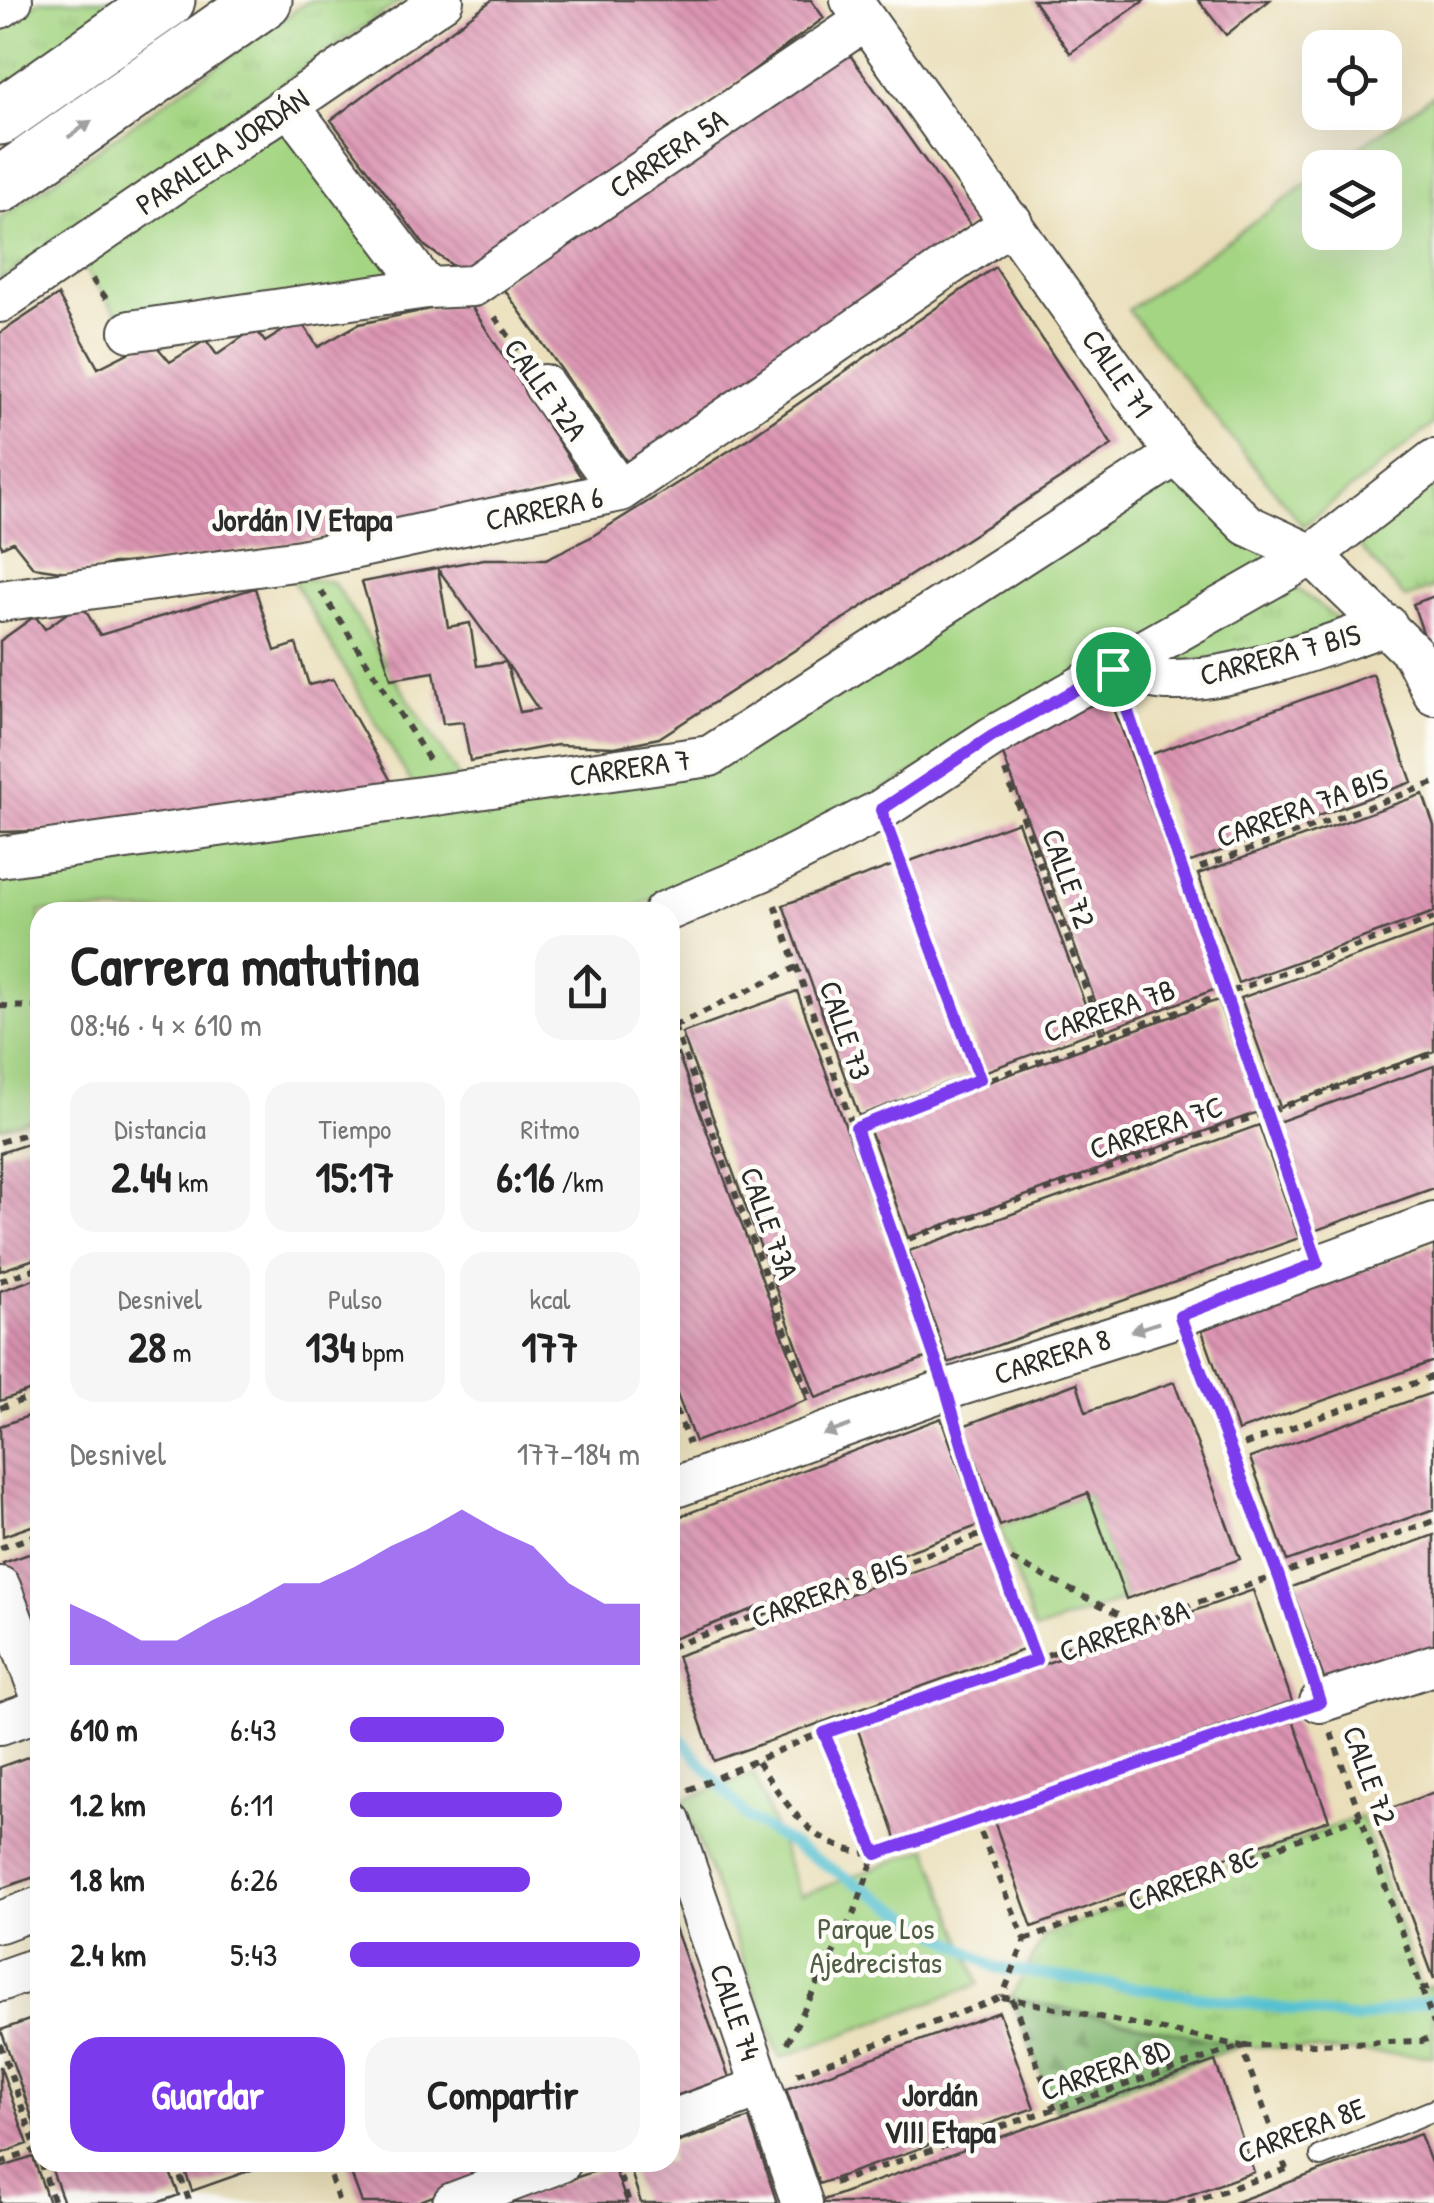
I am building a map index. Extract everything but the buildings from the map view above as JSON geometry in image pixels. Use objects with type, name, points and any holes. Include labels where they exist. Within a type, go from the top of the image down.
[{"type":"main road","points":[[0,117],[167,0]]},
{"type":"main road","points":[[0,185],[264,0]]},
{"type":"street","points":[[0,8],[12,0]]},
{"type":"street","name":"PARALELA JORDÁN","points":[[0,302],[444,0]]},
{"type":"street","name":"CALLE 71","points":[[857,10],[1176,455],[1247,525],[1312,555],[1387,624],[1413,653],[1434,694]]},
{"type":"street","name":"CARRERA 5A","points":[[472,286],[857,10]]},
{"type":"street","points":[[290,106],[427,288]]},
{"type":"street","name":"CARRERA 6","points":[[5,592],[301,560],[620,492],[1012,222]]},
{"type":"street","points":[[130,330],[427,288],[472,286]]},
{"type":"street","name":"CALLE 72A","points":[[544,384],[620,492]]},
{"type":"street","name":"CARRERA 7","points":[[0,856],[710,756],[1176,455]]},
{"type":"street","points":[[1312,555],[1434,460]]},
{"type":"street","name":"CARRERA 7 BIS","points":[[680,905],[762,871],[881,810],[992,736],[1312,555]]},
{"type":"street","name":"CARRERA 7 BIS","points":[[1113,669],[1166,680],[1205,677],[1291,656],[1387,624]]},
{"type":"street","name":"CARRERA 8","points":[[686,1484],[946,1390],[1180,1316],[1434,1223]]},
{"type":"street","points":[[0,1587],[30,1666]]},
{"type":"street","points":[[1320,1702],[1434,1665]]},
{"type":"street","points":[[0,1724],[30,1714]]},
{"type":"street","name":"CALLE 74","points":[[680,1850],[800,2199]]},
{"type":"street","points":[[0,1922],[30,1911]]},
{"type":"street","points":[[0,1981],[30,1970]]},
{"type":"street","points":[[680,2118],[762,2087]]},
{"type":"street","points":[[453,2203],[535,2172]]},
{"type":"lane","name":"CARRERA 8E","points":[[1321,2156],[1434,2110]]},
{"type":"path","points":[[72,251],[130,330]]},
{"type":"path","name":"CALLE 72A","points":[[472,286],[544,384]]},
{"type":"path","points":[[301,560],[449,791]]},
{"type":"path","points":[[1113,669],[1318,1263]]},
{"type":"path","name":"CALLE 72","points":[[992,736],[1103,1036]]},
{"type":"path","name":"CARRERA 7A BIS","points":[[1185,873],[1434,783]]},
{"type":"path","points":[[881,810],[980,1079]]},
{"type":"path","name":"CALLE 73","points":[[762,871],[856,1128],[946,1390],[988,1532],[1036,1660]]},
{"type":"path","name":"CARRERA 7B","points":[[856,1128],[980,1079],[1434,918]]},
{"type":"path","points":[[680,1023],[799,966]]},
{"type":"path","points":[[0,1006],[30,1007]]},
{"type":"path","name":"CALLE 73A","points":[[680,1048],[824,1435]]},
{"type":"path","name":"CARRERA 7C","points":[[894,1244],[1434,1053]]},
{"type":"path","points":[[0,1142],[30,1132]]},
{"type":"path","points":[[0,1281],[30,1270]]},
{"type":"path","name":"CALLE 72","points":[[1180,1316],[1279,1577],[1434,2024]]},
{"type":"path","points":[[1229,1450],[1434,1376]]},
{"type":"path","points":[[0,1408],[30,1398]]},
{"type":"path","points":[[680,1450],[686,1484]]},
{"type":"path","name":"CARRERA 8A","points":[[703,1782],[824,1733],[1434,1520]]},
{"type":"path","name":"CARRERA 8 BIS","points":[[680,1643],[988,1532]]},
{"type":"path","points":[[0,1548],[30,1538]]},
{"type":"path","points":[[996,1552],[1138,1625]]},
{"type":"path","points":[[757,1762],[805,1828],[846,1852],[876,1854],[1320,1702]]},
{"type":"path","points":[[762,2087],[858,1902],[876,1854],[824,1733]]},
{"type":"path","name":"CARRERA 8C","points":[[1025,1940],[1361,1816]]},
{"type":"path","points":[[975,1818],[1025,1940],[1006,1997],[1055,2110]]},
{"type":"path","points":[[1421,1990],[1434,1985]]},
{"type":"path","points":[[762,2087],[1006,1997],[1052,2010],[1242,2046],[1286,2169]]},
{"type":"path","name":"CARRERA 8D","points":[[800,2199],[1242,2046],[1422,2042],[1434,2036]]},
{"type":"path","points":[[0,2044],[30,2130]]},
{"type":"path","points":[[0,2163],[30,2152]]},
{"type":"path","name":"CARRERA 8E","points":[[1188,2203],[1321,2156]]},
{"type":"path","points":[[44,2172],[54,2203]]},
{"type":"path","points":[[179,2172],[190,2203]]},
{"type":"path","points":[[329,2172],[339,2203]]},
{"type":"path","points":[[618,2172],[629,2203]]},
{"type":"green space","points":[[41,0],[138,0],[0,95],[0,29]]},
{"type":"green space","points":[[310,0],[402,0],[0,280],[0,218]]},
{"type":"green space","points":[[1434,95],[1434,424],[1303,526],[1128,310],[1302,188],[1302,250],[1402,250],[1402,150],[1355,150],[1384,130],[1402,130],[1402,117]]},
{"type":"green space","points":[[290,107],[427,288],[130,331],[71,251]]},
{"type":"green space","points":[[1434,460],[1434,588],[1405,598],[1345,530]]},
{"type":"green space","points":[[1170,471],[1277,565],[816,829],[646,902],[30,902],[30,1119],[0,1128],[0,864],[714,761]]},
{"type":"green space","points":[[291,577],[333,582],[460,779],[412,784]]},
{"type":"green space","points":[[1284,579],[1351,629],[1290,651],[1128,667]]},
{"type":"green space","points":[[1088,1493],[1126,1599],[1035,1631],[1000,1526]]},
{"type":"green space","name":"Parque Los Ajedrecistas","points":[[754,1774],[800,1896],[928,1848],[979,1984],[780,2058],[683,1800]]},
{"type":"green space","points":[[1361,1816],[1421,1989],[1434,1985],[1434,2056],[1241,2046],[1011,1998],[1045,1935]]},
{"type":"green space","points":[[1011,1998],[1241,2046],[1055,2110]]},
{"type":"waterway","points":[[680,1738],[748,1818],[996,1968],[1357,2019],[1434,2000]]},
{"type":"district","name":"Jordán IV Etapa","points":[[302,519]]},
{"type":"district","name":"Jordán VIII Etapa","points":[[940,2112]]},
{"type":"route","points":[[1113,669],[1318,1263],[1180,1316],[1279,1577],[1320,1702],[876,1854],[824,1733],[1036,1660],[988,1532],[946,1390],[856,1128],[980,1079],[881,810],[992,736],[1113,669]]}]
